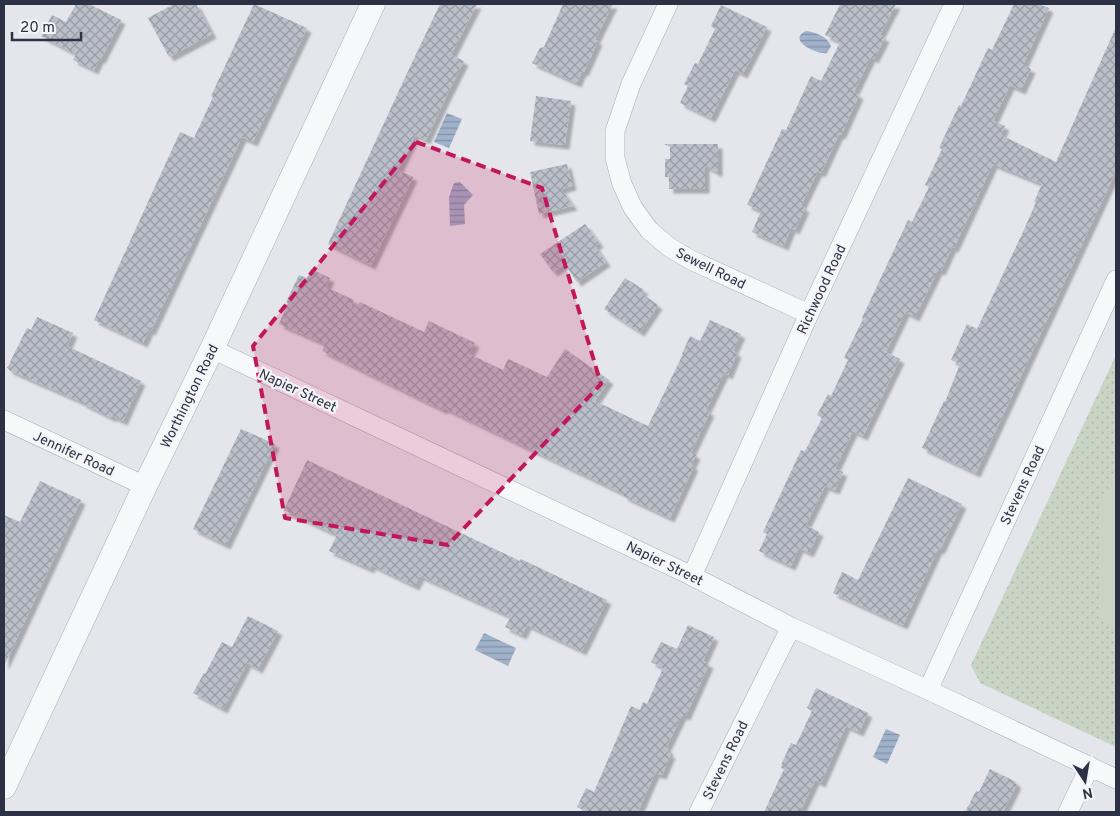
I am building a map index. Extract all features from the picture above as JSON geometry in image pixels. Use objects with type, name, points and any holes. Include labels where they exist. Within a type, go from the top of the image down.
[{"type":"street","name":"Worthington Road","points":[[4,787],[373,4]]},
{"type":"street","name":"Sewell Road","points":[[668,4],[631,84],[614,131],[616,158],[622,184],[633,208],[649,230],[669,247],[691,260],[809,314]]},
{"type":"street","name":"Richwood Road","points":[[692,576],[809,314],[954,4]]},
{"type":"street","name":"Stevens Road","points":[[928,690],[1116,280]]},
{"type":"street","name":"Napier Street","points":[[212,349],[692,576],[791,627],[1116,778]]},
{"type":"street","name":"Jennifer Road","points":[[4,420],[145,486]]},
{"type":"street","name":"Stevens Road","points":[[700,812],[791,627]]},
{"type":"street","points":[[1068,812],[1090,766]]},
{"type":"highlighted area","points":[[416,142],[542,188],[601,384],[448,545],[285,518],[253,346]]},
{"type":"green space","points":[[1116,355],[1116,747],[980,683],[971,665]]},
{"type":"green space","points":[[1116,474],[1116,634],[1101,620],[1099,506]]},
{"type":"water","points":[[806,31],[817,34],[827,40],[831,46],[827,53],[817,52],[801,42],[799,39]]},
{"type":"water","points":[[447,113],[462,119],[449,148],[434,142]]},
{"type":"water","points":[[460,182],[473,195],[464,205],[465,224],[450,226],[449,197],[454,183]]},
{"type":"water","points":[[484,633],[516,648],[508,666],[475,650]]},
{"type":"water","points":[[886,729],[900,735],[887,764],[873,757]]},
{"type":"building","points":[[76,4],[89,4],[121,20],[94,70],[73,60],[76,54],[41,36],[52,15],[66,22]]},
{"type":"building","points":[[174,4],[196,4],[212,34],[169,57],[148,18]]},
{"type":"building","points":[[254,4],[307,28],[253,142],[242,137],[151,331],[149,330],[143,343],[94,320],[180,132],[194,138],[213,97],[211,96]]},
{"type":"building","points":[[440,4],[477,4],[451,55],[464,61],[426,140],[415,135],[398,170],[413,177],[371,265],[328,244]]},
{"type":"building","points":[[563,4],[613,4],[595,40],[598,41],[584,72],[582,71],[577,83],[532,63],[540,48],[544,47]]},
{"type":"building","points":[[840,4],[896,4],[880,35],[885,38],[874,59],[871,57],[854,92],[859,95],[841,135],[839,134],[821,173],[818,171],[801,206],[805,208],[795,230],[791,228],[784,246],[752,232],[761,211],[747,205],[782,129],[786,130],[811,76],[821,81],[840,42],[825,35]]},
{"type":"building","points":[[1014,4],[1039,4],[1049,8],[1023,65],[1031,69],[1021,90],[1010,85],[993,121],[1005,126],[1001,135],[1056,162],[1116,27],[1116,171],[976,473],[922,448],[945,402],[960,364],[951,360],[967,324],[977,329],[1023,232],[1042,184],[993,164],[954,248],[952,247],[941,271],[938,270],[915,317],[905,312],[886,352],[900,359],[863,436],[853,431],[835,469],[843,472],[835,490],[825,486],[806,525],[819,532],[809,553],[799,548],[791,566],[759,551],[767,534],[763,532],[801,450],[805,451],[822,418],[817,415],[828,394],[831,396],[848,360],[844,358],[908,220],[912,222],[929,187],[925,185],[942,149],[939,148],[959,105],[961,106],[988,48],[992,50]]},
{"type":"building","points":[[721,5],[767,27],[743,74],[735,70],[711,118],[680,103],[688,86],[684,84],[695,63],[698,64],[715,29],[711,26]]},
{"type":"building","points":[[536,96],[571,101],[565,145],[530,141]]},
{"type":"building","points":[[664,144],[718,144],[718,173],[705,166],[705,189],[669,189],[669,177],[665,177],[665,159],[670,159],[670,147]]},
{"type":"building","points":[[567,164],[572,186],[561,189],[573,206],[539,214],[530,172]]},
{"type":"building","points":[[585,224],[599,243],[595,246],[606,262],[577,282],[565,264],[553,272],[540,254]]},
{"type":"building","points":[[311,269],[330,278],[326,287],[354,300],[348,315],[360,302],[424,332],[429,321],[475,343],[469,354],[503,370],[508,359],[547,377],[565,349],[609,380],[595,401],[648,426],[690,336],[700,341],[710,320],[741,334],[733,351],[737,353],[728,375],[724,373],[706,410],[710,412],[691,452],[696,455],[691,465],[694,466],[670,518],[623,496],[624,494],[444,408],[443,410],[322,351],[325,344],[279,324],[288,303],[286,302],[299,275],[307,278]]},
{"type":"building","points":[[625,278],[644,290],[641,293],[658,305],[640,332],[604,309]]},
{"type":"building","points":[[37,317],[73,333],[67,346],[141,381],[123,421],[112,416],[112,418],[82,402],[7,368],[27,328],[31,330]]},
{"type":"building","points":[[241,429],[275,444],[226,545],[193,529]]},
{"type":"building","points":[[307,460],[607,600],[582,651],[527,625],[522,635],[505,627],[511,617],[420,576],[415,586],[371,565],[370,569],[329,551],[337,535],[284,510]]},
{"type":"building","points":[[908,478],[962,504],[940,550],[938,549],[903,625],[833,593],[842,572],[858,580]]},
{"type":"building","points":[[40,481],[81,500],[4,666],[4,515],[20,522]]},
{"type":"building","points":[[248,616],[278,631],[258,669],[247,663],[223,709],[193,693],[222,642],[232,647]]},
{"type":"building","points":[[688,625],[714,637],[703,661],[709,664],[686,716],[682,715],[666,748],[669,750],[668,753],[671,754],[662,775],[655,773],[638,812],[588,812],[577,807],[586,788],[594,792],[631,706],[640,710],[643,702],[647,704],[663,668],[651,662],[661,642],[677,649]]},
{"type":"building","points":[[816,688],[868,713],[859,732],[846,726],[821,783],[815,780],[800,812],[764,812],[784,769],[781,768],[781,765],[791,743],[796,745],[812,711],[807,708]]},
{"type":"building","points":[[990,769],[1017,784],[1003,812],[965,812],[976,791],[979,792]]}]
